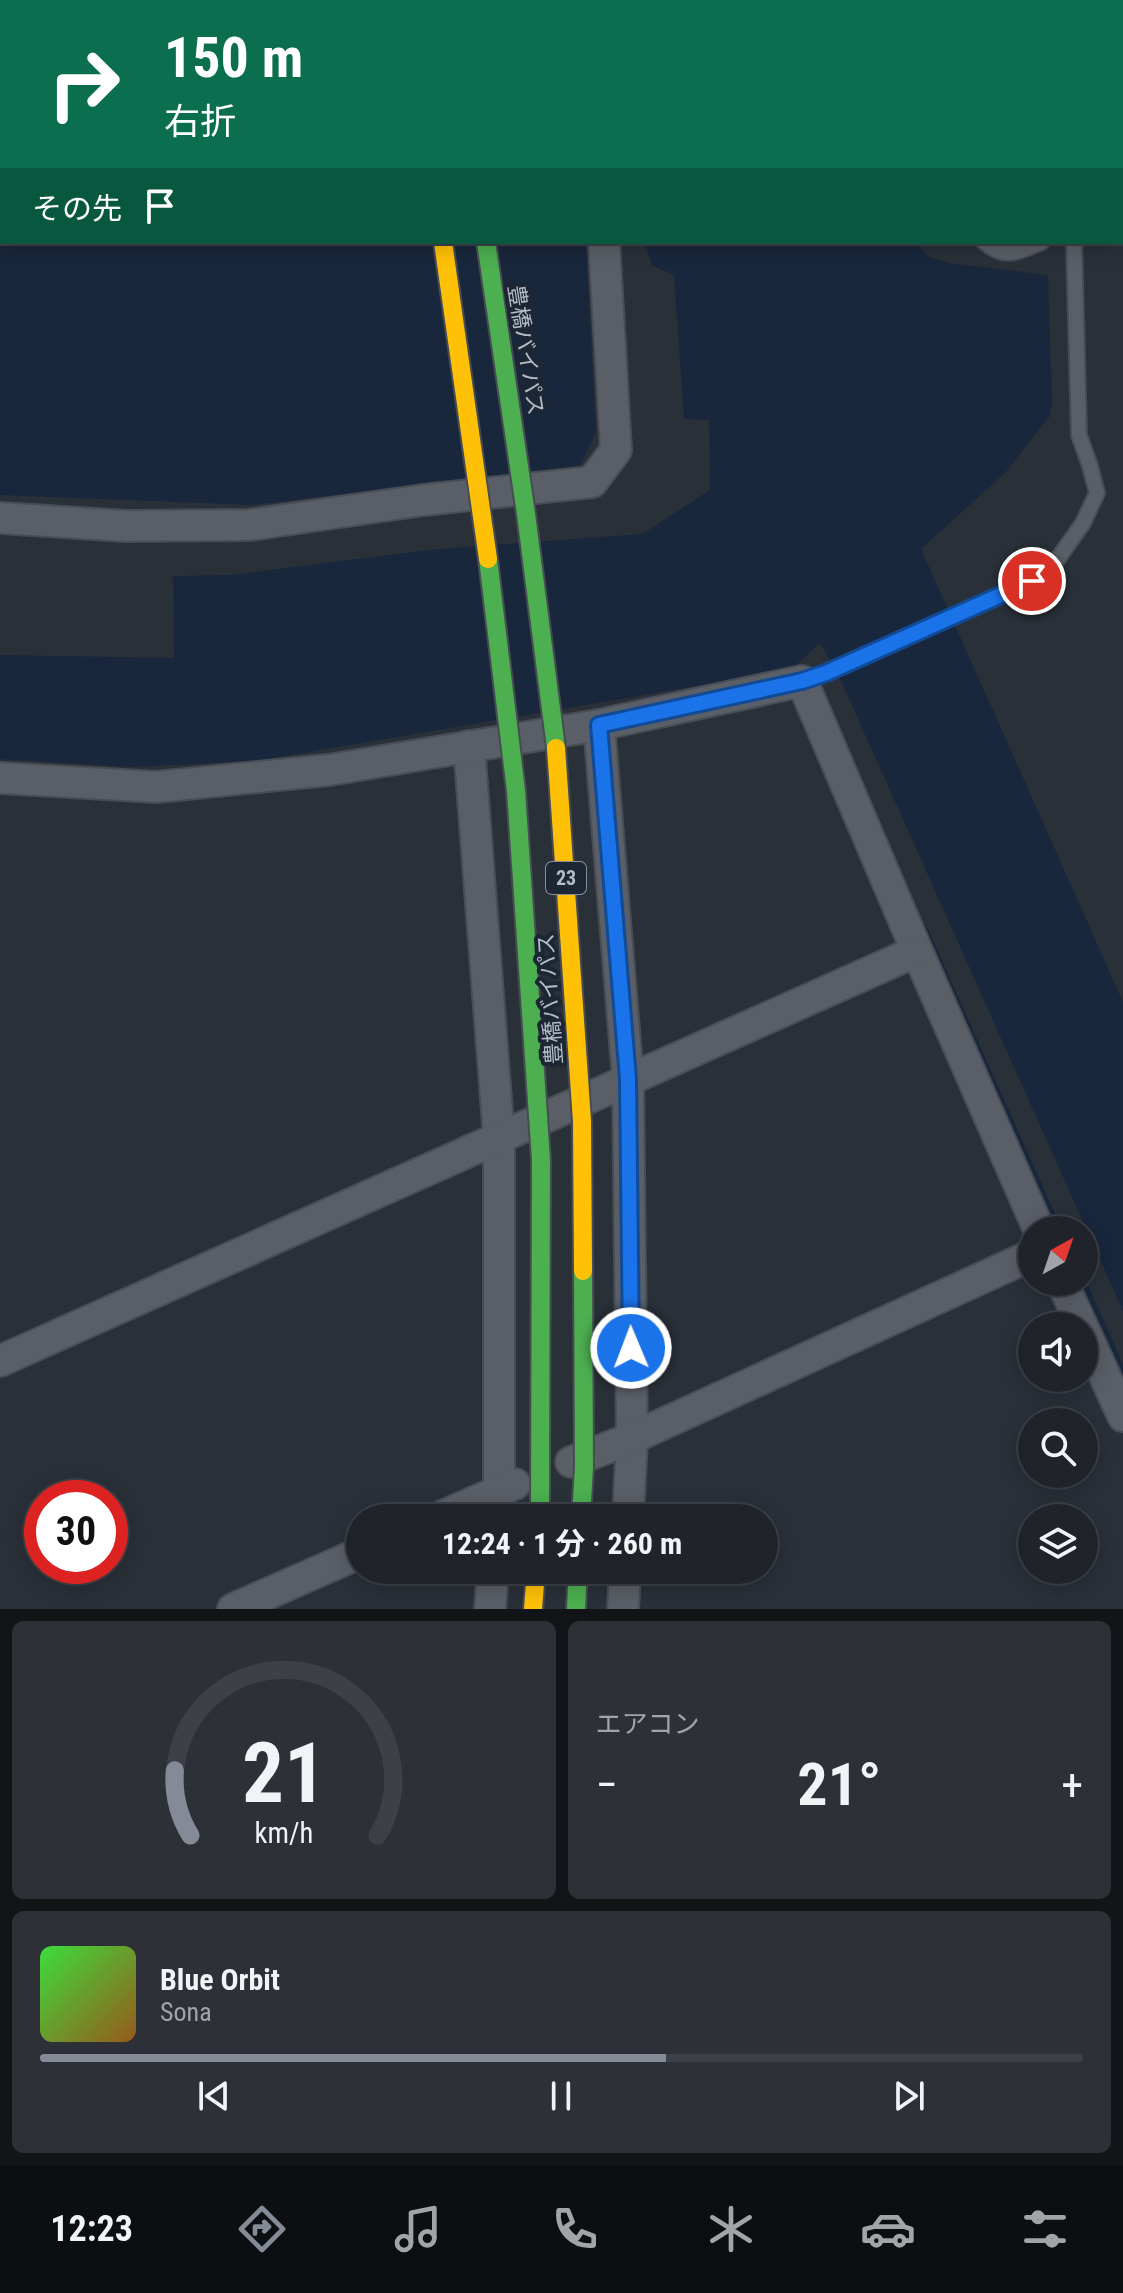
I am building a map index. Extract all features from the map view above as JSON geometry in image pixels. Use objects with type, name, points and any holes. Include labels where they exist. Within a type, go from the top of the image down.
[{"type":"highway","name":"豊橋バイパス","points":[[443,244],[484,525],[517,807],[541,1160],[540,1504]]},
{"type":"highway","name":"豊橋バイパス","points":[[486,244],[526,514],[559,774],[582,1121],[582,1504]]},
{"type":"highway","points":[[533,1609],[535,1584]]},
{"type":"highway","points":[[576,1609],[577,1584]]},
{"type":"street","points":[[0,518],[126,526],[249,525],[424,500],[592,482],[616,450],[604,244]]},
{"type":"street","points":[[0,778],[156,787],[329,770],[599,725],[803,681],[1033,1216]]},
{"type":"street","points":[[599,725],[628,1079],[632,1438],[629,1504]]},
{"type":"street","points":[[469,746],[499,1138],[498,1504],[632,1438],[1018,1261]]},
{"type":"street","points":[[0,1361],[917,951]]},
{"type":"street","points":[[1098,1361],[1123,1416]]},
{"type":"street","points":[[233,1609],[346,1559]]},
{"type":"street","points":[[490,1609],[492,1584]]},
{"type":"street","points":[[623,1609],[624,1584]]},
{"type":"lane","points":[[986,244],[1002,254],[1037,244]]},
{"type":"lane","points":[[803,681],[1032,581],[1057,560],[1083,523],[1097,493],[1079,435],[1074,244]]},
{"type":"water","points":[[0,244],[586,244],[596,432],[580,466],[252,505],[0,495]]},
{"type":"water","points":[[645,244],[917,244],[929,257],[949,263],[1048,275],[1050,416],[1005,473],[921,549],[1123,1002],[1123,1311],[1098,1255],[1098,1216],[1080,1216],[842,683],[820,643],[791,670],[256,761],[133,767],[0,759],[0,655],[174,658],[173,576],[231,575],[437,549],[642,534],[710,490],[709,420],[684,419],[674,276],[652,265]]},
{"type":"waterway","points":[[923,928],[1052,1216]]},
{"type":"waterway","points":[[1088,1296],[1123,1374]]},
{"type":"traffic: fast","points":[[486,244],[556,748]]},
{"type":"traffic: fast","points":[[488,559],[516,791],[541,1160],[540,1504]]},
{"type":"traffic: fast","points":[[582,1504],[583,1271]]},
{"type":"traffic: fast","points":[[576,1609],[577,1584]]},
{"type":"traffic: slow","points":[[443,244],[488,559]]},
{"type":"traffic: slow","points":[[556,748],[582,1121],[583,1271]]},
{"type":"traffic: slow","points":[[533,1609],[535,1584]]},
{"type":"route","points":[[631,1348],[628,1079],[599,725],[802,681],[1032,581]]}]
